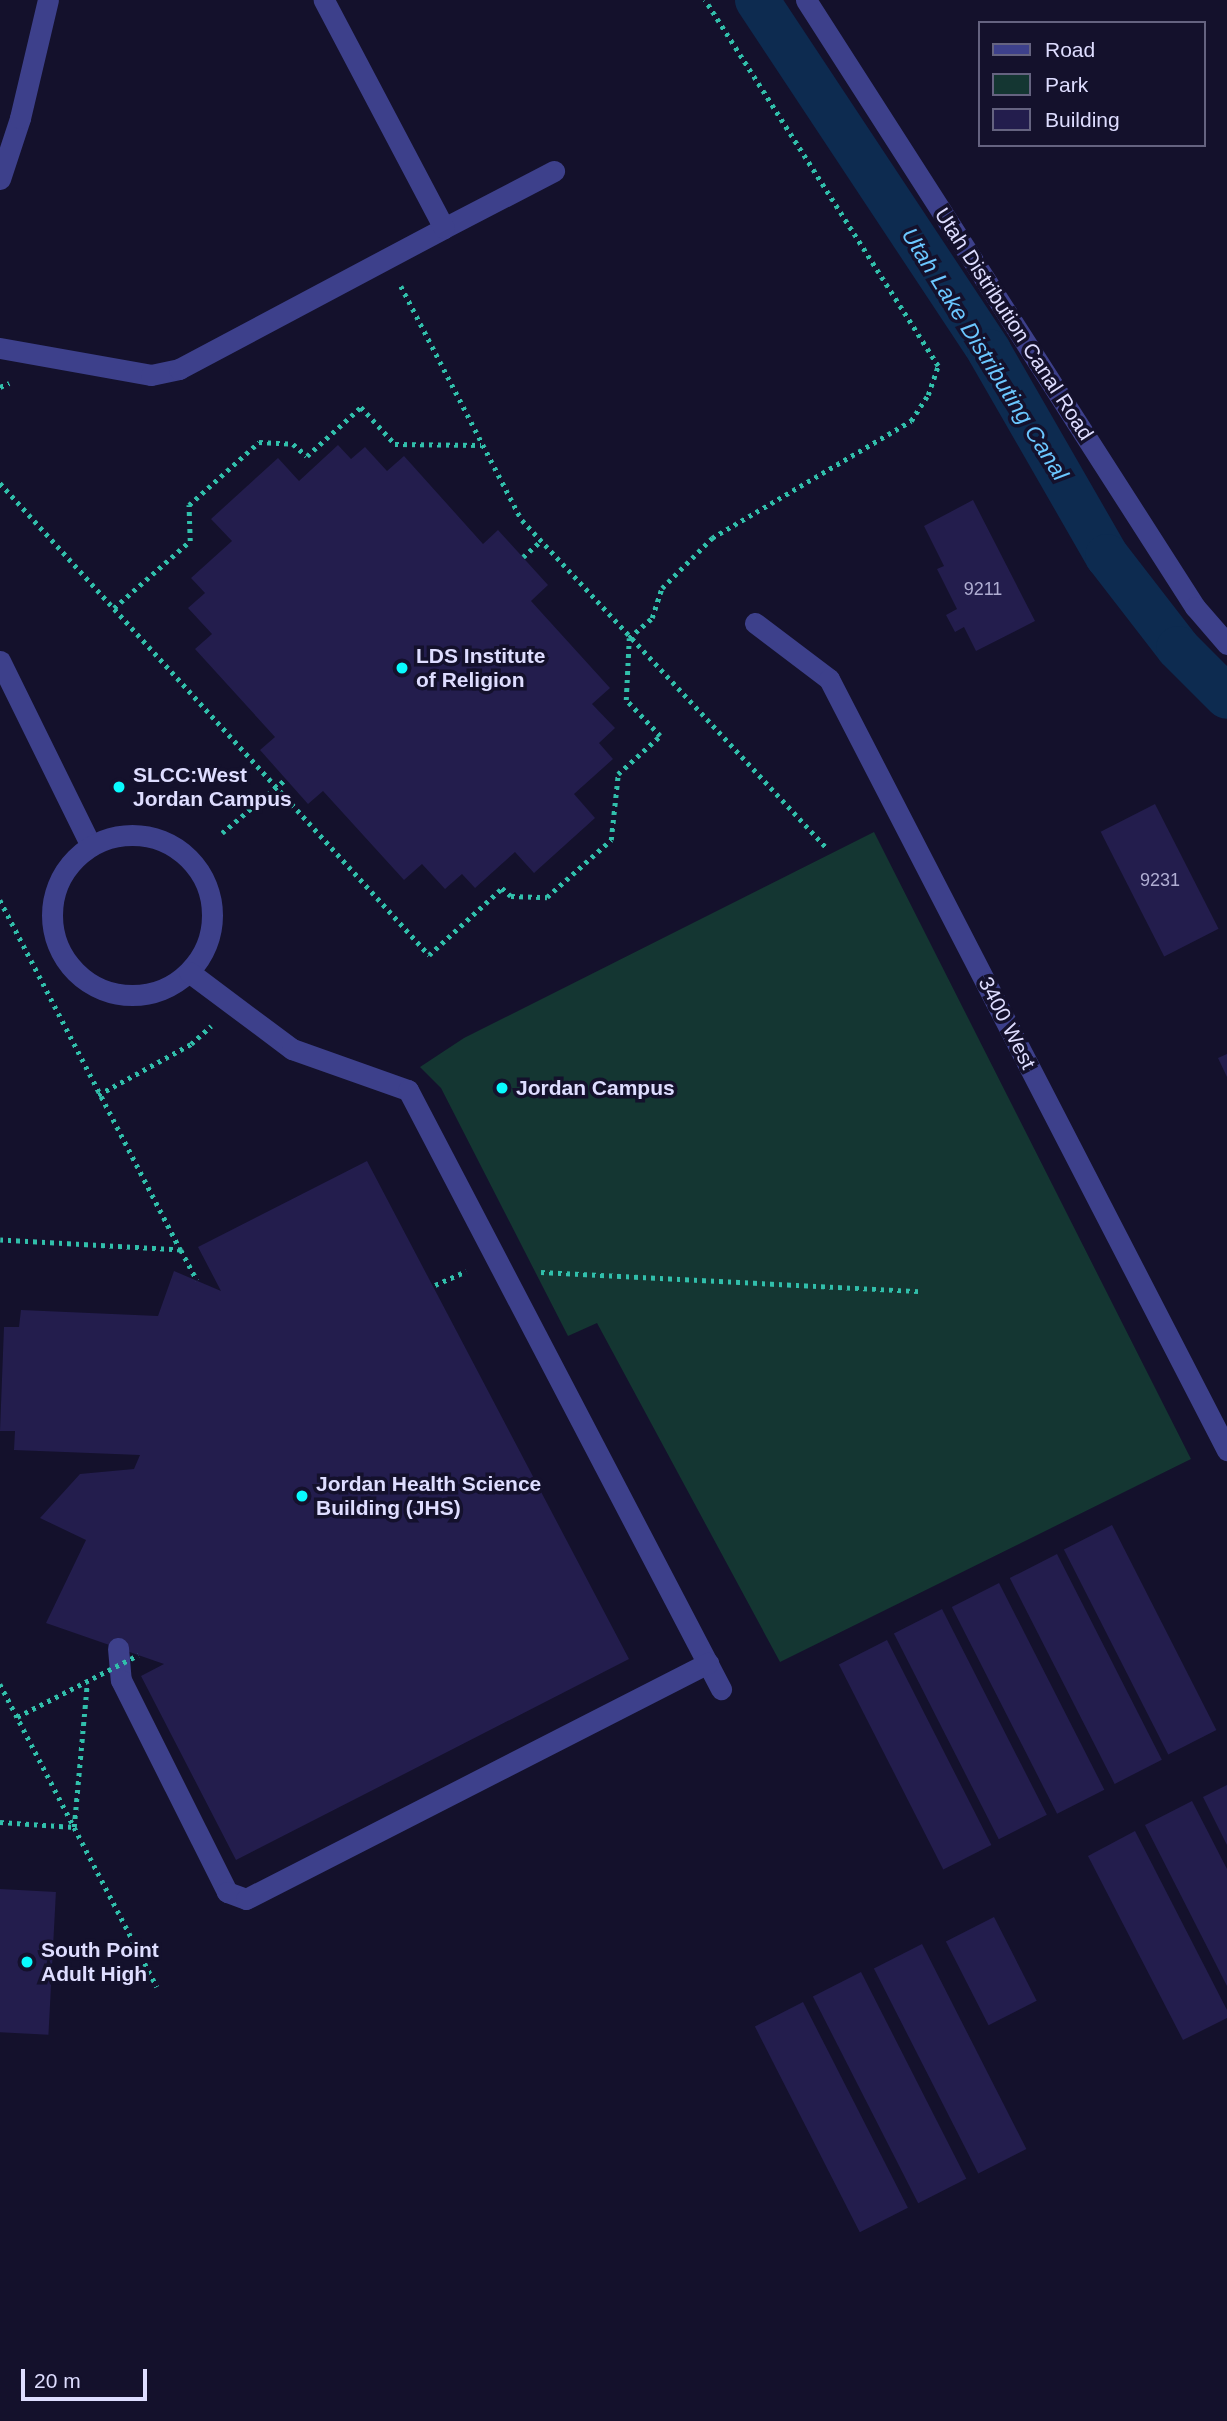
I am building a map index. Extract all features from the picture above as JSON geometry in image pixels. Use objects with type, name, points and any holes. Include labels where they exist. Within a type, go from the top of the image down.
[{"type":"street","points":[[0,179],[20,118],[48,0]]},
{"type":"street","points":[[324,0],[444,228]]},
{"type":"street","name":"Utah Distribution Canal Road","points":[[806,0],[1195,607],[1227,644]]},
{"type":"street","points":[[0,348],[151,375],[179,369],[554,171]]},
{"type":"street","name":"3400 West","points":[[755,623],[829,679],[1227,1450]]},
{"type":"street","points":[[0,661],[92,846]]},
{"type":"street","points":[[141,835],[166,842],[188,856],[203,877],[212,901],[212,927],[204,952],[189,972],[167,988],[141,996],[113,994],[88,984],[68,965],[55,940],[51,913],[57,887],[71,863],[92,846],[116,836],[141,835]]},
{"type":"street","points":[[189,972],[292,1049],[408,1090],[721,1689]]},
{"type":"street","points":[[128,1651],[121,1680],[227,1892],[246,1899],[708,1663]]},
{"type":"path","points":[[0,483],[429,955],[502,888],[511,896],[547,897],[611,840],[618,774],[660,736],[626,700],[629,638],[652,618],[662,588],[712,538],[911,421],[928,395],[938,366],[705,0]]},
{"type":"path","points":[[387,289],[399,283],[522,520],[828,849]]},
{"type":"path","points":[[114,608],[190,541],[189,505],[259,442],[293,444],[307,456],[361,407],[395,444],[481,445]]},
{"type":"path","points":[[523,557],[541,541]]},
{"type":"path","points":[[222,833],[286,779]]},
{"type":"path","points":[[0,900],[98,1095],[197,1280]]},
{"type":"path","points":[[98,1095],[191,1044],[219,1017]]},
{"type":"path","points":[[0,1240],[181,1250]]},
{"type":"path","points":[[435,1285],[470,1269],[919,1291]]},
{"type":"path","points":[[17,1717],[128,1651]]},
{"type":"path","points":[[74,1827],[89,1666]]},
{"type":"path","points":[[0,1684],[157,1987]]},
{"type":"path","points":[[0,1822],[74,1827]]},
{"type":"green space","points":[[874,832],[1191,1459],[780,1662],[597,1323],[568,1336],[441,1088],[420,1067],[464,1038]]},
{"type":"building","name":"LDS Institute of Religion","points":[[338,445],[351,459],[365,447],[387,471],[404,456],[483,544],[498,530],[548,585],[531,601],[610,688],[592,704],[615,728],[599,743],[613,759],[574,794],[595,818],[534,873],[515,852],[475,888],[462,874],[445,889],[422,864],[404,880],[323,791],[308,804],[260,750],[275,737],[195,649],[212,634],[188,608],[205,593],[191,578],[232,541],[211,519],[278,458],[299,481]]},
{"type":"building","points":[[973,500],[1035,621],[976,651],[964,627],[955,632],[946,615],[957,609],[937,569],[944,566],[924,526]]},
{"type":"building","points":[[1155,804],[1219,929],[1164,956],[1101,832]]},
{"type":"building","points":[[1227,1054],[1227,1077],[1218,1058]]},
{"type":"building","name":"Jordan Health Science Building (JHS)","points":[[367,1161],[629,1659],[236,1860],[141,1676],[164,1664],[46,1623],[86,1540],[40,1518],[80,1474],[134,1469],[140,1455],[14,1450],[15,1431],[0,1431],[4,1327],[19,1327],[21,1310],[158,1316],[174,1271],[221,1291],[198,1247]]},
{"type":"building","points":[[1112,1525],[1216,1730],[1168,1754],[1064,1550]]},
{"type":"building","points":[[1057,1554],[1162,1760],[1115,1784],[1010,1578]]},
{"type":"building","points":[[999,1583],[1104,1790],[1057,1814],[952,1607]]},
{"type":"building","points":[[942,1609],[1047,1815],[999,1839],[894,1634]]},
{"type":"building","points":[[887,1640],[991,1845],[943,1869],[839,1665]]},
{"type":"building","points":[[1227,1785],[1227,1845],[1203,1797]]},
{"type":"building","points":[[1192,1801],[1227,1869],[1227,1986],[1145,1825]]},
{"type":"building","points":[[1135,1831],[1227,2010],[1227,2018],[1183,2040],[1088,1856]]},
{"type":"building","name":"South Point Adult High","points":[[0,1889],[56,1892],[48,2035],[0,2032]]},
{"type":"building","points":[[994,1917],[1037,2001],[989,2025],[946,1942]]},
{"type":"building","points":[[922,1944],[1026,2149],[978,2173],[874,1969]]},
{"type":"building","points":[[861,1972],[966,2179],[918,2203],[813,1997]]},
{"type":"building","points":[[803,2002],[908,2208],[860,2232],[755,2027]]},
{"type":"waterway","name":"Utah Lake Distributing Canal","points":[[757,0],[989,351],[1107,556],[1178,648],[1227,697]]},
{"type":"place","name":"LDS Institute of Religion","points":[[402,668]]},
{"type":"place","name":"SLCC:West Jordan Campus","points":[[119,787]]},
{"type":"place","name":"Jordan Campus","points":[[502,1088]]},
{"type":"place","name":"Jordan Health Science Building (JHS)","points":[[302,1496]]},
{"type":"place","name":"South Point Adult High","points":[[27,1962]]}]
